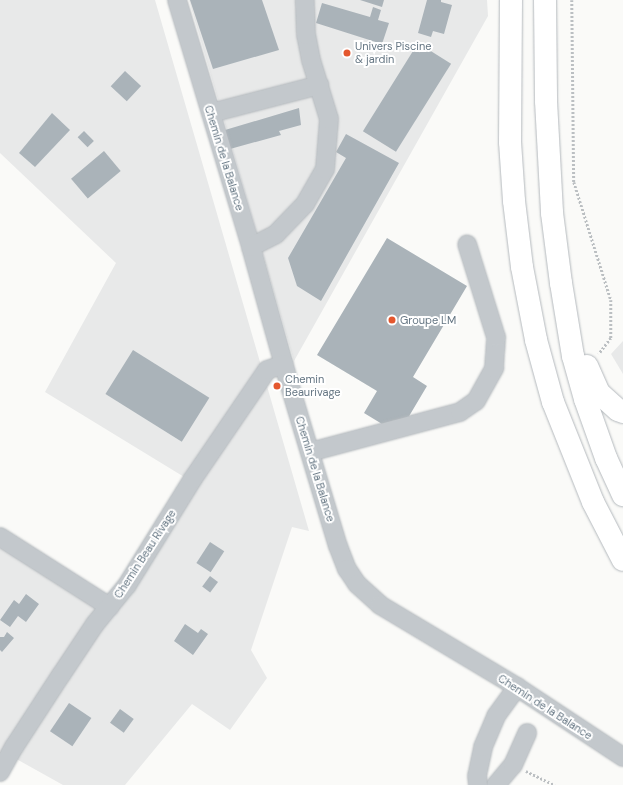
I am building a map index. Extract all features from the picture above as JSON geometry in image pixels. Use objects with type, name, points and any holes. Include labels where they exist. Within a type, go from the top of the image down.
[{"type":"highway","points":[[502,0],[510,46]]},
{"type":"highway","points":[[511,0],[510,142],[514,201],[522,267],[536,340],[553,402],[568,444],[593,502],[623,560]]},
{"type":"highway","points":[[545,0],[546,108],[552,213],[561,283],[573,356],[585,399],[606,458],[623,496]]},
{"type":"highway","points":[[561,283],[588,369],[599,393],[618,410],[623,412]]},
{"type":"street","name":"Chemin de la Balance","points":[[177,0],[338,546],[347,569],[357,584],[380,605],[517,688],[623,757]]},
{"type":"street","points":[[251,247],[276,234],[305,204],[325,169],[329,119],[318,85],[306,35],[305,0]]},
{"type":"street","points":[[211,113],[318,85]]},
{"type":"street","points":[[310,452],[460,412],[476,401],[494,368],[496,337],[468,244]]},
{"type":"street","name":"Chemin Beau Rivage","points":[[0,772],[14,747],[61,674],[95,624],[127,585],[192,480],[267,370],[284,364]]},
{"type":"street","points":[[0,537],[110,607]]},
{"type":"street","points":[[478,785],[477,776],[483,747],[496,716],[517,688]]},
{"type":"street","points":[[496,785],[513,765],[527,733]]},
{"type":"path","points":[[572,0],[574,182],[611,300],[611,338],[595,359]]},
{"type":"path","points":[[513,765],[554,785]]},
{"type":"shaded area","points":[[0,0],[155,0],[309,531],[292,527],[251,650],[267,678],[230,730],[192,704],[125,785],[63,785],[11,756],[0,776],[0,537],[111,609],[194,483],[45,392],[116,263],[0,153]]},
{"type":"shaded area","points":[[189,0],[487,0],[488,16],[294,361]]},
{"type":"shaded area","points":[[623,341],[623,374],[611,354]]},
{"type":"building","points":[[190,0],[262,0],[279,50],[213,69]]},
{"type":"building","points":[[360,0],[384,0],[382,7]]},
{"type":"building","points":[[427,0],[441,0],[441,2],[452,5],[444,34],[433,31],[431,37],[418,33]]},
{"type":"building","points":[[322,3],[370,17],[373,7],[381,10],[378,20],[389,23],[382,44],[316,23]]},
{"type":"building","points":[[418,43],[451,64],[396,152],[363,131]]},
{"type":"building","points":[[125,71],[141,86],[127,101],[111,86]]},
{"type":"building","points":[[299,108],[301,125],[279,131],[281,135],[230,149],[225,130]]},
{"type":"building","points":[[52,113],[70,130],[35,167],[19,153]]},
{"type":"building","points":[[84,131],[94,141],[88,147],[78,137]]},
{"type":"building","points":[[346,134],[399,163],[321,301],[297,286],[288,258],[346,158],[336,152]]},
{"type":"building","points":[[104,151],[121,171],[88,199],[71,179]]},
{"type":"building","name":"Groupe LM","points":[[387,238],[467,286],[413,377],[427,386],[405,423],[387,427],[364,413],[377,391],[317,355]]},
{"type":"building","points":[[133,350],[209,398],[182,442],[105,394]]},
{"type":"building","points":[[210,542],[224,551],[211,572],[196,563]]},
{"type":"building","points":[[210,576],[218,582],[210,592],[202,586]]},
{"type":"building","points":[[26,594],[39,604],[26,622],[18,616],[10,627],[0,620],[14,600],[19,604]]},
{"type":"building","points":[[185,624],[198,633],[201,629],[208,634],[193,655],[174,641]]},
{"type":"building","points":[[7,632],[14,638],[2,652],[0,650],[0,637],[4,637]]},
{"type":"building","points":[[69,703],[91,718],[72,746],[50,731]]},
{"type":"building","points":[[120,709],[134,719],[124,733],[110,723]]},
{"type":"place","name":"Univers Piscine & jardin","points":[[347,53]]},
{"type":"place","name":"Groupe LM","points":[[392,320]]},
{"type":"place","name":"Chemin Beaurivage","points":[[277,386]]}]
